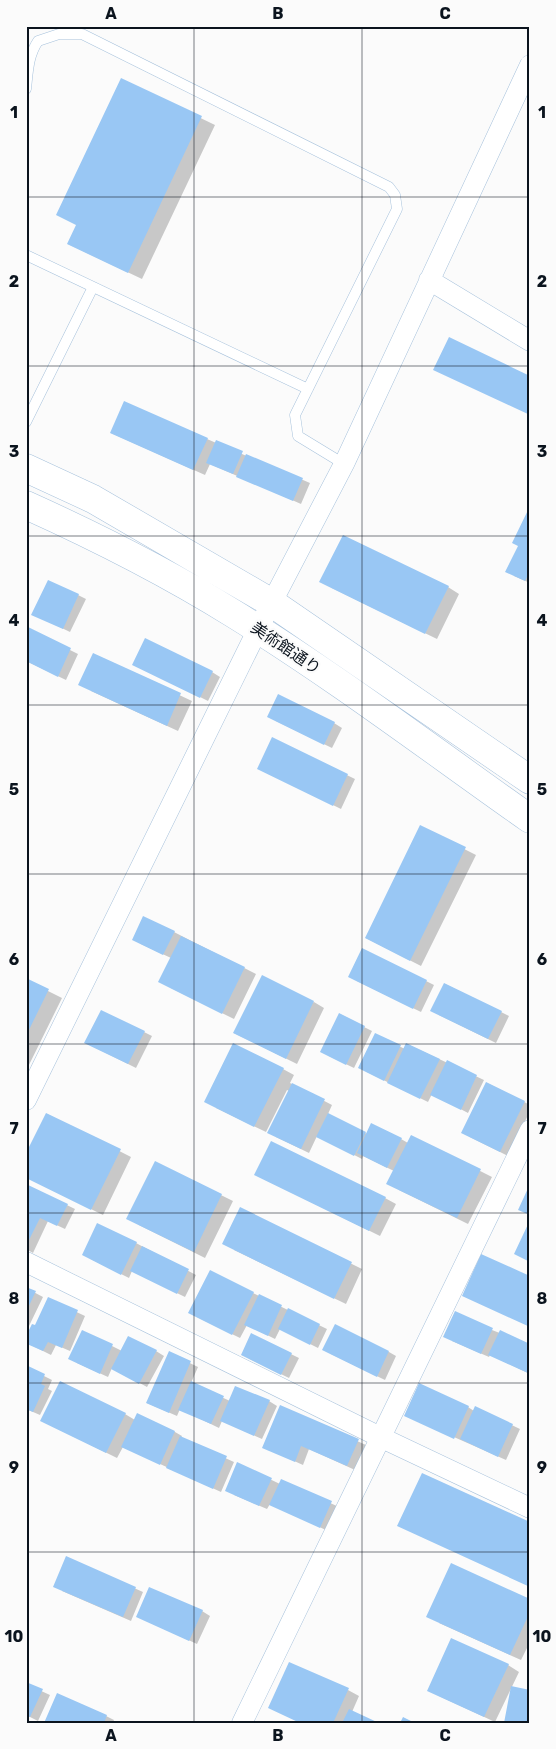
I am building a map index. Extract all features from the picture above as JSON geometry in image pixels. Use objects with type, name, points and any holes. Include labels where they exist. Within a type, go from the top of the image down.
[{"type":"street","points":[[26,1100],[258,629],[344,464],[530,65]]},
{"type":"street","points":[[430,280],[530,341]]},
{"type":"street","name":"美術館通り","points":[[26,468],[92,499],[272,603],[530,780]]},
{"type":"street","name":"美術館通り","points":[[26,505],[131,556],[258,629],[530,819]]},
{"type":"street","points":[[242,1723],[530,1130]]},
{"type":"street","points":[[26,1262],[380,1437],[530,1508]]},
{"type":"lane","points":[[26,89],[28,62],[31,52],[38,41],[59,34],[82,34],[389,187],[395,195],[397,209],[295,415],[298,436],[344,464]]},
{"type":"lane","points":[[26,255],[308,389]]},
{"type":"lane","points":[[26,422],[93,287]]},
{"type":"building","points":[[121,78],[202,116],[128,273],[67,244],[76,225],[56,215]]},
{"type":"building","points":[[449,337],[530,376],[530,415],[433,370]]},
{"type":"building","points":[[124,401],[208,438],[193,470],[110,433]]},
{"type":"building","points":[[216,440],[243,451],[233,474],[206,463]]},
{"type":"building","points":[[246,454],[303,478],[293,501],[236,477]]},
{"type":"building","points":[[530,506],[530,571],[525,581],[505,572],[518,546],[512,543]]},
{"type":"building","points":[[343,535],[449,586],[425,634],[319,582]]},
{"type":"building","points":[[48,580],[79,594],[63,629],[31,615]]},
{"type":"building","points":[[26,626],[71,648],[58,677],[26,661]]},
{"type":"building","points":[[145,638],[213,671],[200,698],[132,665]]},
{"type":"building","points":[[93,653],[181,693],[167,726],[78,685]]},
{"type":"building","points":[[278,694],[335,722],[324,745],[267,717]]},
{"type":"building","points":[[272,737],[348,774],[333,806],[257,769]]},
{"type":"building","points":[[420,825],[466,847],[410,961],[365,938]]},
{"type":"building","points":[[143,916],[175,931],[163,955],[132,940]]},
{"type":"building","points":[[181,936],[245,967],[222,1014],[158,982]]},
{"type":"building","points":[[362,948],[427,980],[413,1009],[348,977]]},
{"type":"building","points":[[262,975],[314,1001],[286,1059],[233,1033]]},
{"type":"building","points":[[26,978],[49,989],[26,1036]]},
{"type":"building","points":[[444,983],[502,1011],[488,1039],[430,1011]]},
{"type":"building","points":[[101,1010],[145,1031],[128,1064],[84,1043]]},
{"type":"building","points":[[339,1013],[365,1026],[346,1065],[320,1052]]},
{"type":"building","points":[[375,1033],[401,1045],[384,1081],[358,1068]]},
{"type":"building","points":[[233,1043],[284,1068],[254,1127],[204,1102]]},
{"type":"building","points":[[406,1043],[440,1059],[420,1099],[387,1083]]},
{"type":"building","points":[[447,1060],[477,1075],[461,1110],[430,1095]]},
{"type":"building","points":[[486,1082],[525,1101],[500,1152],[461,1133]]},
{"type":"building","points":[[292,1083],[325,1099],[301,1149],[267,1133]]},
{"type":"building","points":[[46,1113],[121,1149],[91,1210],[26,1178],[26,1153]]},
{"type":"building","points":[[328,1113],[366,1132],[354,1156],[316,1137]]},
{"type":"building","points":[[371,1123],[402,1138],[387,1168],[357,1153]]},
{"type":"building","points":[[411,1135],[481,1169],[457,1218],[386,1184]]},
{"type":"building","points":[[271,1141],[386,1197],[369,1231],[254,1175]]},
{"type":"building","points":[[155,1161],[222,1194],[194,1252],[126,1219]]},
{"type":"building","points":[[26,1184],[68,1204],[57,1226],[40,1218],[26,1246]]},
{"type":"building","points":[[530,1184],[530,1215],[518,1210]]},
{"type":"building","points":[[240,1207],[352,1262],[334,1299],[222,1244]]},
{"type":"building","points":[[530,1220],[530,1262],[514,1254]]},
{"type":"building","points":[[97,1223],[137,1242],[121,1275],[82,1255]]},
{"type":"building","points":[[142,1246],[189,1269],[177,1294],[130,1271]]},
{"type":"building","points":[[481,1254],[530,1276],[530,1327],[462,1296]]},
{"type":"building","points":[[210,1270],[254,1292],[232,1335],[188,1313]]},
{"type":"building","points":[[26,1287],[36,1291],[26,1312]]},
{"type":"building","points":[[259,1294],[282,1305],[268,1336],[244,1325]]},
{"type":"building","points":[[48,1297],[78,1310],[62,1348],[48,1342],[43,1351],[27,1344],[29,1339],[26,1336],[32,1324],[35,1325]]},
{"type":"building","points":[[288,1308],[320,1324],[310,1345],[278,1329]]},
{"type":"building","points":[[455,1311],[493,1328],[481,1354],[443,1337]]},
{"type":"building","points":[[335,1324],[389,1351],[377,1377],[322,1350]]},
{"type":"building","points":[[82,1330],[113,1344],[100,1374],[68,1359]]},
{"type":"building","points":[[500,1330],[530,1344],[530,1374],[488,1355]]},
{"type":"building","points":[[251,1333],[292,1353],[281,1375],[241,1355]]},
{"type":"building","points":[[128,1336],[157,1350],[139,1384],[111,1369]]},
{"type":"building","points":[[169,1351],[191,1361],[169,1413],[146,1403]]},
{"type":"building","points":[[26,1365],[45,1374],[41,1384],[45,1386],[33,1412],[26,1409]]},
{"type":"building","points":[[60,1381],[126,1413],[106,1453],[40,1421]]},
{"type":"building","points":[[191,1381],[224,1396],[211,1424],[178,1410]]},
{"type":"building","points":[[419,1383],[469,1406],[454,1439],[404,1416]]},
{"type":"building","points":[[235,1386],[270,1400],[254,1436],[220,1421]]},
{"type":"building","points":[[280,1405],[359,1439],[347,1466],[301,1446],[295,1462],[262,1448]]},
{"type":"building","points":[[475,1406],[513,1424],[498,1457],[460,1439]]},
{"type":"building","points":[[137,1413],[175,1431],[160,1465],[121,1447]]},
{"type":"building","points":[[180,1436],[227,1456],[213,1489],[166,1468]]},
{"type":"building","points":[[237,1462],[272,1478],[259,1506],[225,1491]]},
{"type":"building","points":[[422,1473],[530,1522],[530,1587],[397,1526]]},
{"type":"building","points":[[281,1479],[332,1501],[320,1528],[269,1505]]},
{"type":"building","points":[[66,1556],[136,1587],[123,1617],[53,1587]]},
{"type":"building","points":[[451,1563],[530,1599],[530,1612],[510,1655],[426,1617]]},
{"type":"building","points":[[149,1587],[203,1610],[189,1641],[136,1617]]},
{"type":"building","points":[[451,1638],[509,1664],[484,1717],[427,1691]]},
{"type":"building","points":[[289,1662],[349,1688],[333,1723],[300,1723],[268,1708]]},
{"type":"building","points":[[26,1682],[43,1689],[30,1717],[26,1715]]},
{"type":"building","points":[[511,1686],[530,1690],[530,1723],[504,1723]]},
{"type":"building","points":[[57,1693],[107,1715],[104,1723],[44,1723]]},
{"type":"building","points":[[349,1709],[379,1723],[342,1723]]},
{"type":"building","points":[[403,1717],[415,1723],[400,1723]]}]
